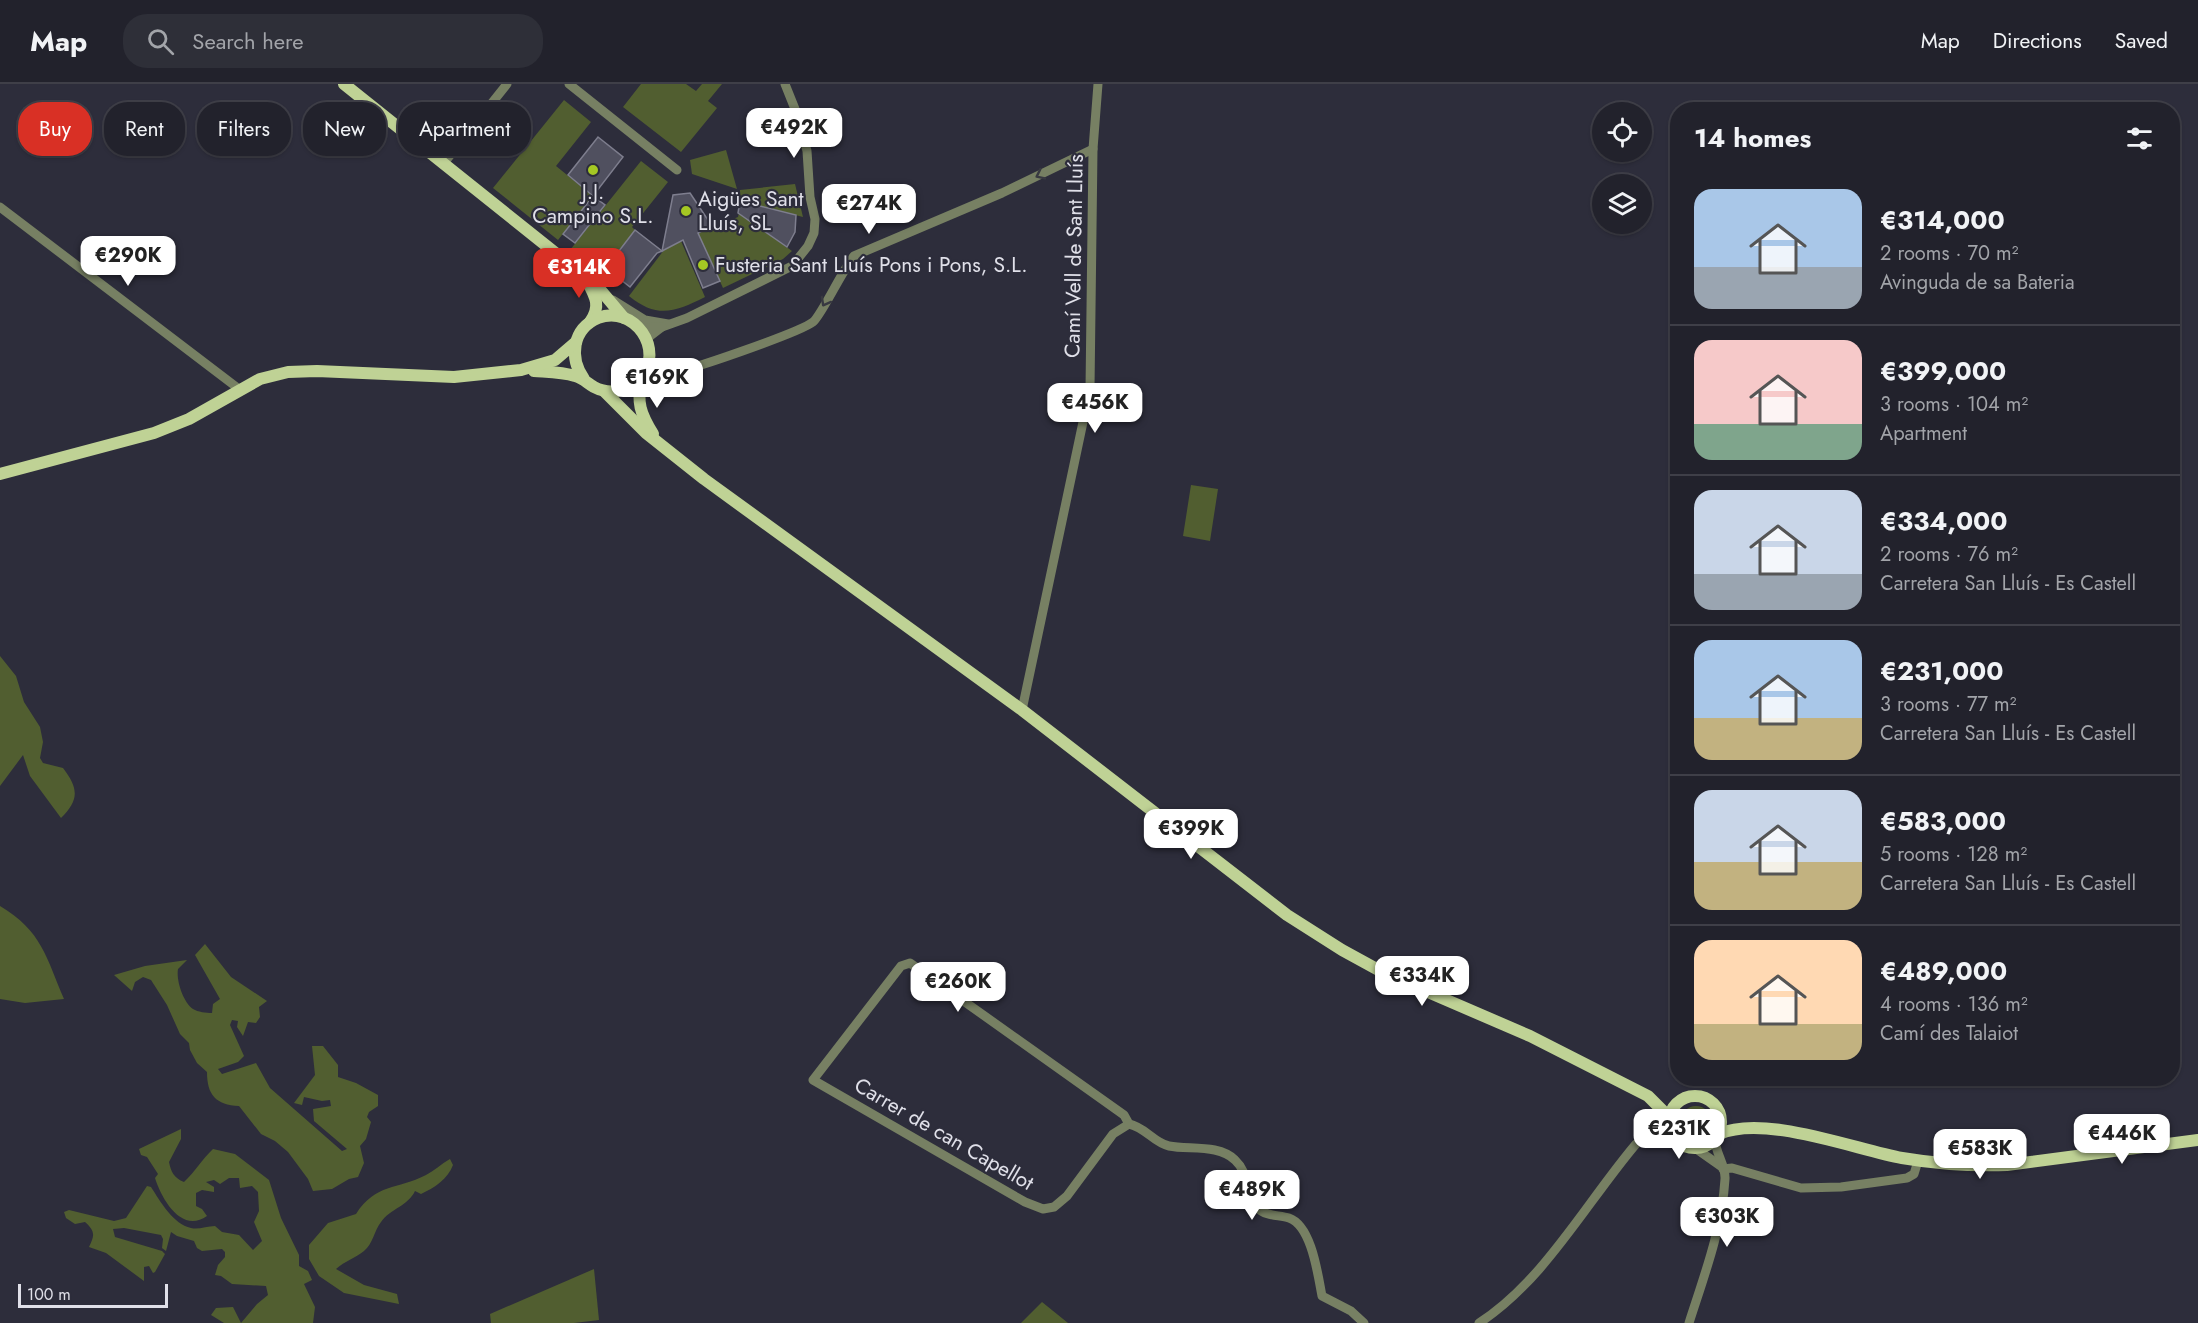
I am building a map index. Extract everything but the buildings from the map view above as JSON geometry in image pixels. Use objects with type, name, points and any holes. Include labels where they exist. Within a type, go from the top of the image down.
[{"type":"main road","points":[[344,84],[584,275],[607,295],[624,318],[640,328],[648,342],[649,363],[641,379],[638,403],[658,442]]},
{"type":"main road","points":[[0,474],[154,433],[183,422],[260,379],[288,372],[317,371],[454,377],[520,370],[555,360],[576,342],[596,314],[598,306],[584,275]]},
{"type":"main road","points":[[589,324],[600,318],[612,316],[624,318]]},
{"type":"main road","points":[[576,342],[575,361],[584,379],[593,387],[604,391],[624,390],[641,379]]},
{"type":"main road","points":[[520,370],[565,374],[584,379]]},
{"type":"main road","points":[[604,391],[658,442],[704,479],[1022,710],[1287,915],[1342,950],[1384,973],[1530,1036],[1648,1096],[1668,1100],[1699,1097],[1712,1102],[1720,1114],[1721,1128],[1717,1137]]},
{"type":"main road","points":[[1648,1096],[1670,1120]]},
{"type":"main road","points":[[1685,1098],[1675,1106],[1670,1120],[1673,1136],[1678,1142],[1702,1148],[1717,1137],[1746,1127]]},
{"type":"main road","points":[[1720,1114],[1746,1127],[1803,1135],[1918,1161],[1977,1166],[2042,1161],[2198,1140]]},
{"type":"street","points":[[444,163],[507,84]]},
{"type":"street","points":[[569,84],[677,170]]},
{"type":"street","points":[[648,342],[649,337],[666,326],[687,318],[792,266],[808,246],[814,233],[815,219],[810,197],[807,151],[797,114],[785,84]]},
{"type":"street","name":"Camí Vell de Sant Lluís","points":[[1022,710],[1090,389],[1093,149],[1098,84]]},
{"type":"street","points":[[649,363],[662,372],[682,370],[772,340],[814,322],[843,269],[854,256],[1002,193],[1093,149]]},
{"type":"street","points":[[0,207],[239,389]]},
{"type":"street","points":[[607,295],[645,320],[666,326]]},
{"type":"street","points":[[640,328],[666,326]]},
{"type":"street","name":"Carrer de can Capellot","points":[[910,963],[1124,1115],[1129,1124],[1113,1134],[1067,1196],[1054,1207],[1043,1209],[1025,1202],[813,1080],[901,966],[910,963]]},
{"type":"street","points":[[1479,1323],[1498,1311],[1536,1273],[1606,1181],[1646,1136],[1670,1120]]},
{"type":"street","points":[[1129,1124],[1139,1126],[1166,1145],[1215,1150],[1234,1158],[1244,1170],[1250,1198],[1261,1212],[1292,1219],[1306,1237],[1315,1259],[1322,1296],[1350,1311],[1364,1323]]},
{"type":"street","points":[[1646,1136],[1678,1142]]},
{"type":"street","points":[[1689,1323],[1721,1214],[1725,1180],[1724,1169],[1715,1146],[1717,1137]]},
{"type":"street","points":[[1695,1148],[1724,1169]]},
{"type":"street","points":[[1724,1169],[1732,1168],[1790,1187],[1816,1188],[1907,1178],[1914,1174],[1918,1161]]},
{"type":"green space","points":[[641,84],[686,84],[696,91],[702,84],[722,84],[708,101],[717,108],[681,152],[623,107]]},
{"type":"green space","points":[[564,100],[591,122],[556,166],[593,196],[558,240],[493,188],[519,156],[531,156],[531,141]]},
{"type":"green space","points":[[726,150],[737,189],[692,174],[690,160]]},
{"type":"green space","points":[[641,161],[668,182],[632,227],[635,230],[601,274],[570,250]]},
{"type":"green space","points":[[795,184],[803,217],[740,201],[740,190]]},
{"type":"green space","points":[[739,213],[792,251],[783,259],[723,288],[698,233],[738,217]]},
{"type":"green space","points":[[681,241],[705,297],[666,311],[648,308],[629,296],[664,250]]},
{"type":"green space","points":[[1191,485],[1218,489],[1210,541],[1183,536]]},
{"type":"green space","points":[[0,656],[16,676],[24,702],[40,727],[43,742],[40,758],[43,763],[63,768],[72,782],[74,800],[61,818],[30,776],[23,755],[0,786]]},
{"type":"green space","points":[[0,906],[14,915],[34,935],[47,958],[64,999],[25,1003],[0,999]]},
{"type":"green space","points":[[205,944],[231,977],[267,1001],[259,1007],[260,1017],[256,1023],[248,1022],[243,1036],[237,1027],[238,1021],[232,1020],[230,1025],[244,1056],[238,1062],[218,1069],[222,1074],[256,1063],[270,1088],[342,1151],[347,1149],[314,1121],[313,1109],[331,1106],[330,1100],[322,1101],[304,1097],[302,1105],[294,1103],[315,1075],[312,1046],[323,1046],[338,1065],[338,1077],[356,1083],[378,1095],[378,1106],[369,1112],[367,1117],[371,1122],[366,1139],[360,1146],[364,1163],[358,1177],[349,1179],[332,1189],[313,1191],[308,1179],[288,1152],[275,1141],[261,1134],[239,1106],[224,1104],[214,1097],[207,1080],[207,1072],[197,1063],[189,1043],[180,1034],[167,1005],[151,980],[143,977],[135,982],[132,991],[114,975],[145,966],[187,960],[178,969],[178,979],[183,996],[193,1009],[212,1013],[213,1004],[220,999],[195,955]]},
{"type":"green space","points":[[1696,1106],[1707,1110],[1711,1121],[1707,1132],[1696,1136],[1685,1132],[1681,1121],[1685,1110]]},
{"type":"green space","points":[[181,1129],[181,1139],[169,1162],[178,1179],[184,1182],[213,1149],[235,1154],[269,1180],[281,1218],[299,1255],[299,1266],[308,1271],[312,1280],[304,1284],[315,1307],[313,1323],[241,1323],[268,1295],[266,1286],[232,1284],[221,1276],[215,1275],[218,1265],[225,1257],[222,1249],[202,1251],[197,1248],[194,1241],[171,1232],[166,1251],[162,1248],[161,1235],[124,1228],[113,1229],[115,1237],[162,1251],[165,1254],[155,1272],[153,1273],[149,1266],[144,1267],[144,1281],[106,1253],[89,1247],[93,1233],[85,1222],[75,1224],[66,1218],[64,1212],[69,1210],[114,1221],[126,1218],[147,1186],[151,1187],[173,1217],[184,1226],[197,1229],[215,1226],[222,1232],[239,1235],[253,1250],[262,1241],[254,1222],[259,1211],[258,1192],[252,1186],[240,1188],[239,1178],[229,1178],[220,1184],[214,1180],[206,1182],[214,1187],[214,1192],[202,1190],[196,1193],[196,1206],[202,1209],[207,1216],[198,1220],[189,1221],[181,1218],[163,1196],[155,1178],[158,1174],[147,1157],[141,1155],[139,1149]]},
{"type":"green space","points":[[450,1159],[453,1165],[444,1179],[421,1194],[415,1191],[408,1200],[381,1222],[367,1248],[336,1269],[364,1285],[397,1294],[399,1304],[344,1293],[319,1276],[309,1259],[309,1245],[328,1223],[356,1214],[371,1197],[379,1192],[426,1175]]},
{"type":"green space","points":[[594,1269],[599,1320],[574,1323],[491,1323],[490,1314]]},
{"type":"green space","points":[[1042,1302],[1068,1323],[1021,1323]]},
{"type":"green space","points":[[233,1307],[241,1323],[224,1323],[211,1315],[216,1308]]},
{"type":"place","name":"J.J. Campino S.L.","points":[[593,170]]},
{"type":"place","name":"Aigües Sant Lluís, SL","points":[[686,211]]},
{"type":"place","name":"Fusteria Sant Lluís Pons i Pons, S.L.","points":[[703,265]]}]
